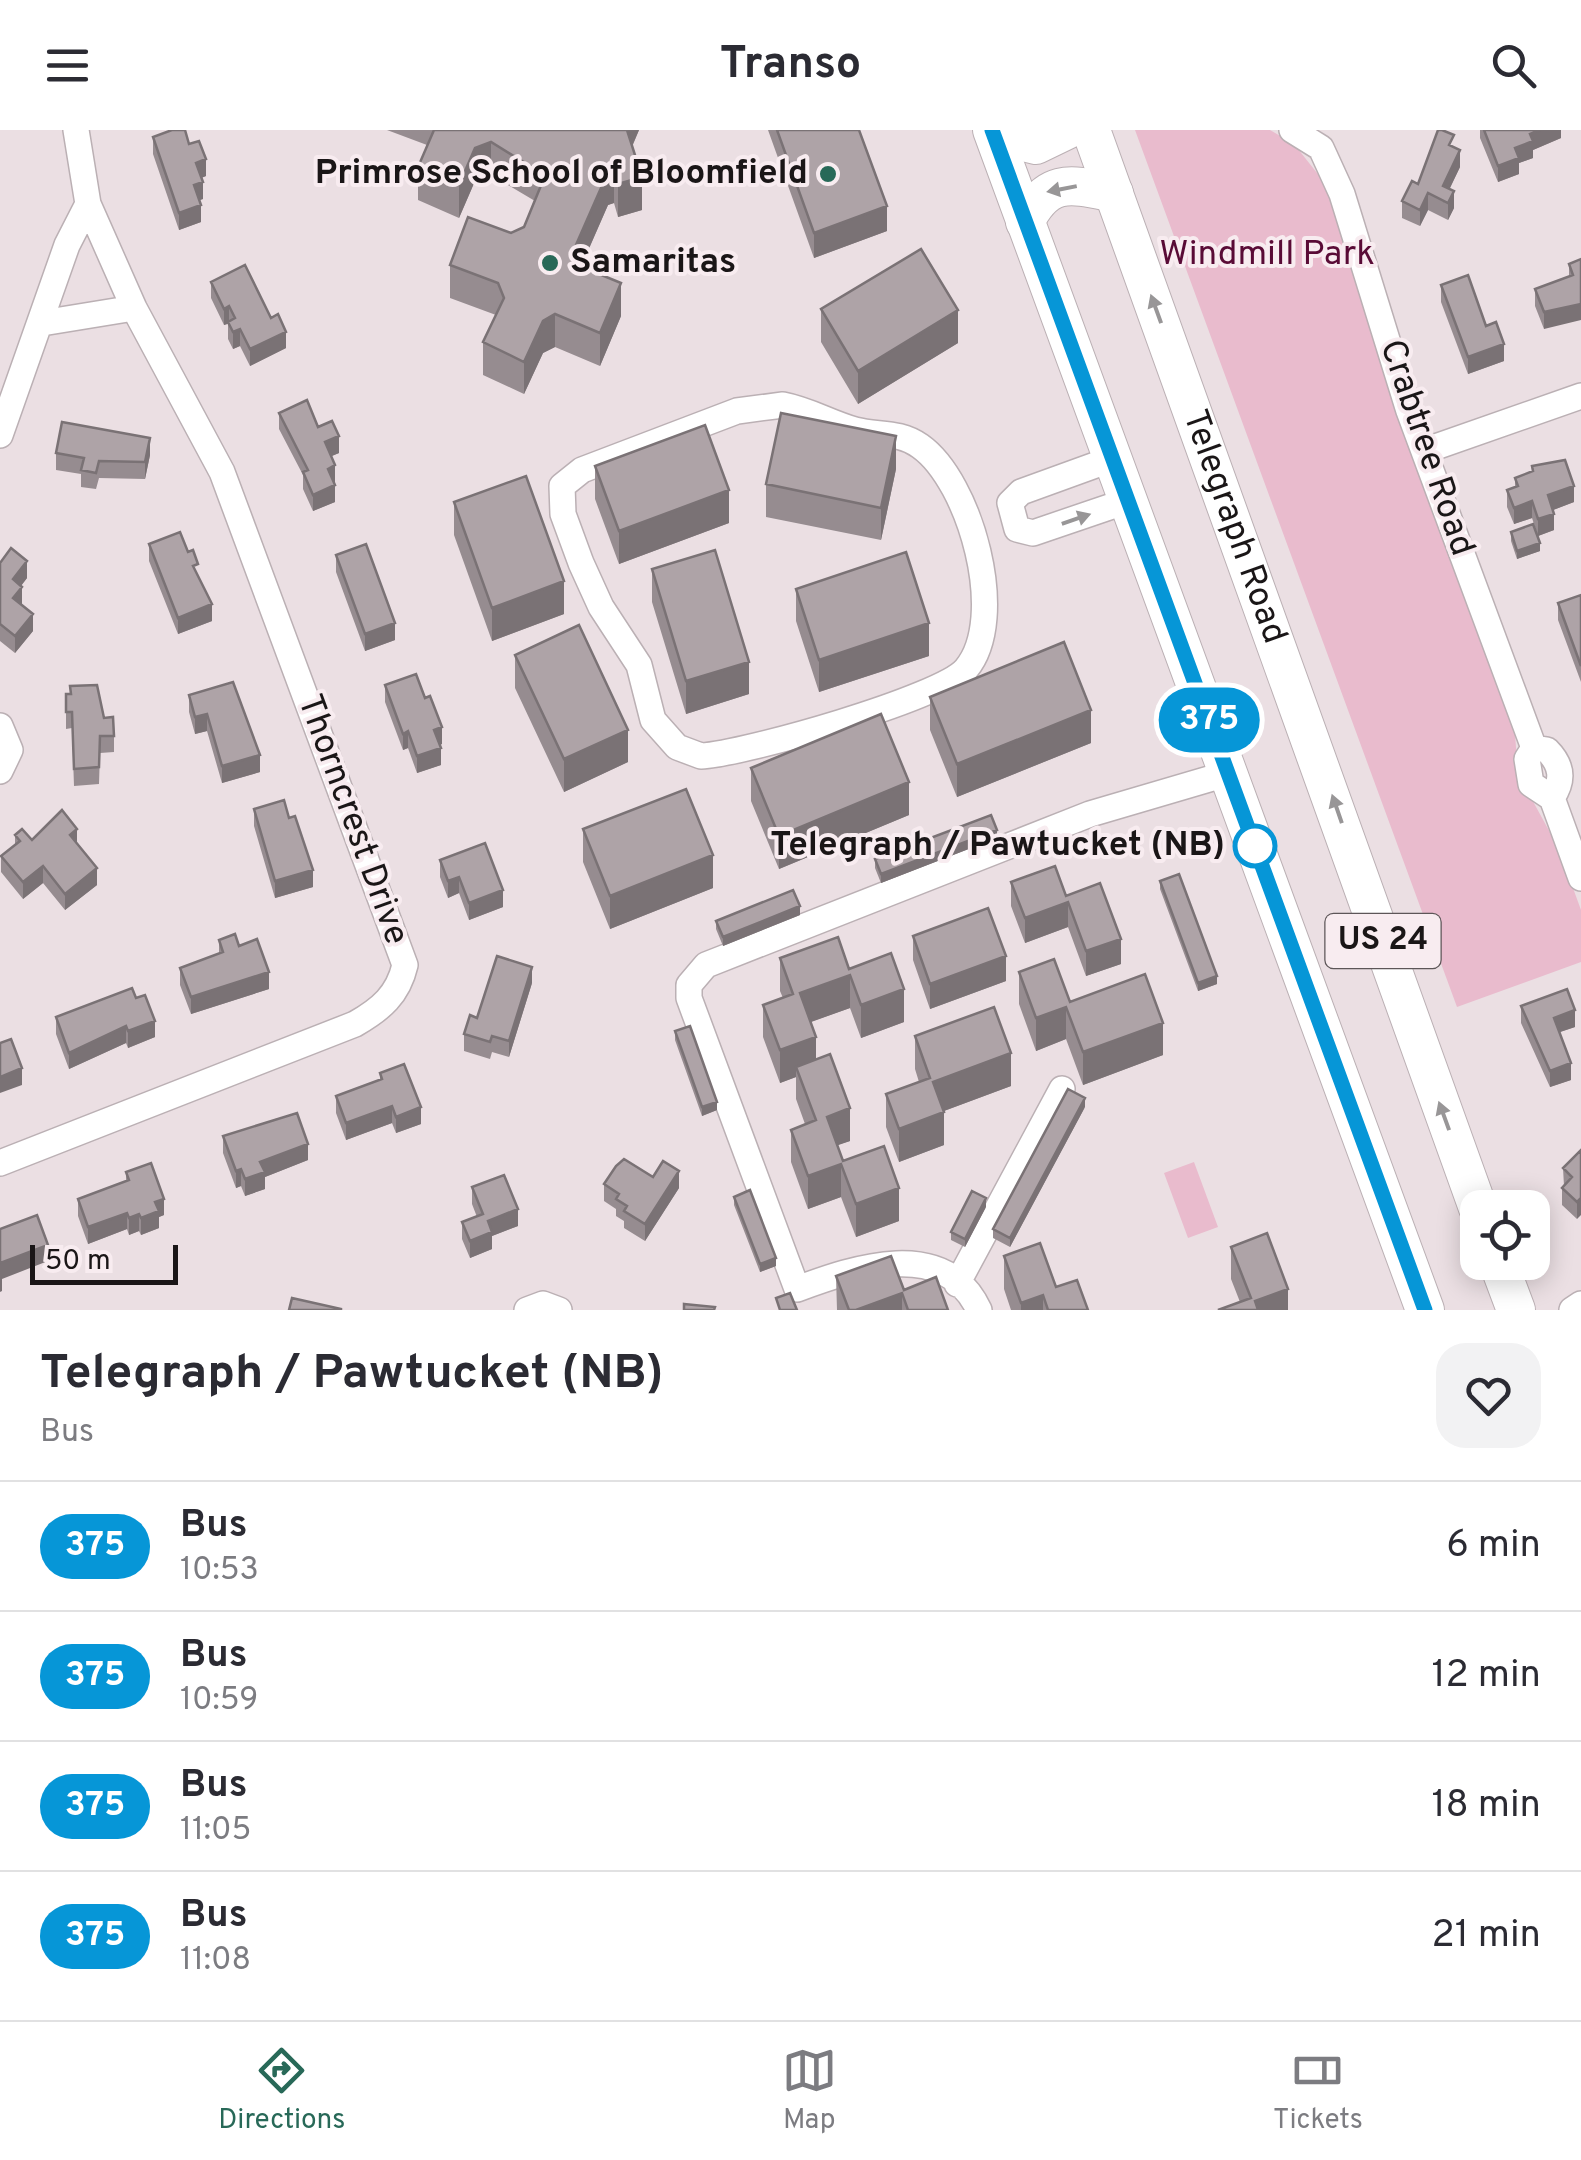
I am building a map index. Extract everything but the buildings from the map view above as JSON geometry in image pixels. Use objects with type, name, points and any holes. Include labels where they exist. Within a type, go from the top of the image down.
[{"type":"highway","points":[[994,133],[1036,146],[1067,130]]},
{"type":"highway","name":"Telegraph Road","points":[[1092,130],[1472,1190]]},
{"type":"highway","name":"US 24","points":[[994,133],[1425,1310]]},
{"type":"highway","points":[[1025,222],[1036,200],[1059,187],[1114,193]]},
{"type":"highway","points":[[1505,1280],[1516,1310]]},
{"type":"street","name":"Thorncrest Drive","points":[[0,1163],[355,1024],[389,1001],[401,982],[404,965],[222,472],[134,308],[88,204],[76,130]]},
{"type":"street","name":"Crabtree Road","points":[[1292,130],[1323,139],[1424,450],[1534,748],[1527,760],[1531,784],[1552,798],[1581,878]]},
{"type":"street","points":[[0,435],[67,245],[88,204]]},
{"type":"street","points":[[42,323],[134,308]]},
{"type":"street","points":[[1424,450],[1581,396]]},
{"type":"street","points":[[783,405],[855,430],[902,436],[915,443],[947,477],[973,531],[981,572],[982,625],[973,659],[957,678],[927,694],[860,717],[701,756],[676,747],[653,720],[639,666],[593,593],[560,499],[562,486],[582,470],[737,412],[783,405]]},
{"type":"street","points":[[1013,519],[1021,492],[1112,459]]},
{"type":"street","points":[[1013,519],[1033,534],[1127,501]]},
{"type":"street","points":[[973,531],[1013,519]]},
{"type":"street","points":[[0,726],[10,750],[0,770]]},
{"type":"street","points":[[1534,748],[1570,762],[1552,798]]},
{"type":"street","points":[[979,1310],[958,1284],[935,1271],[889,1261],[797,1289],[689,998],[689,985],[706,964],[1090,814],[1226,774]]},
{"type":"street","points":[[958,1284],[1062,1089]]},
{"type":"street","points":[[527,1310],[543,1304],[558,1310]]},
{"type":"street","points":[[1572,1310],[1581,1304]]},
{"type":"green space","name":"Windmill Park","points":[[1135,130],[1270,130],[1294,144],[1325,183],[1503,689],[1515,734],[1518,774],[1558,847],[1581,910],[1581,962],[1457,1007]]},
{"type":"green space","points":[[1194,1162],[1218,1227],[1188,1238],[1164,1173]]},
{"type":"bus line","name":"375","points":[[992,130],[1425,1310]]},
{"type":"place","name":"Primrose School of Bloomfield","points":[[828,174]]},
{"type":"place","name":"Samaritas","points":[[550,263]]},
{"type":"place","name":"Telegraph / Pawtucket (NB)","points":[[1255,846]]}]
